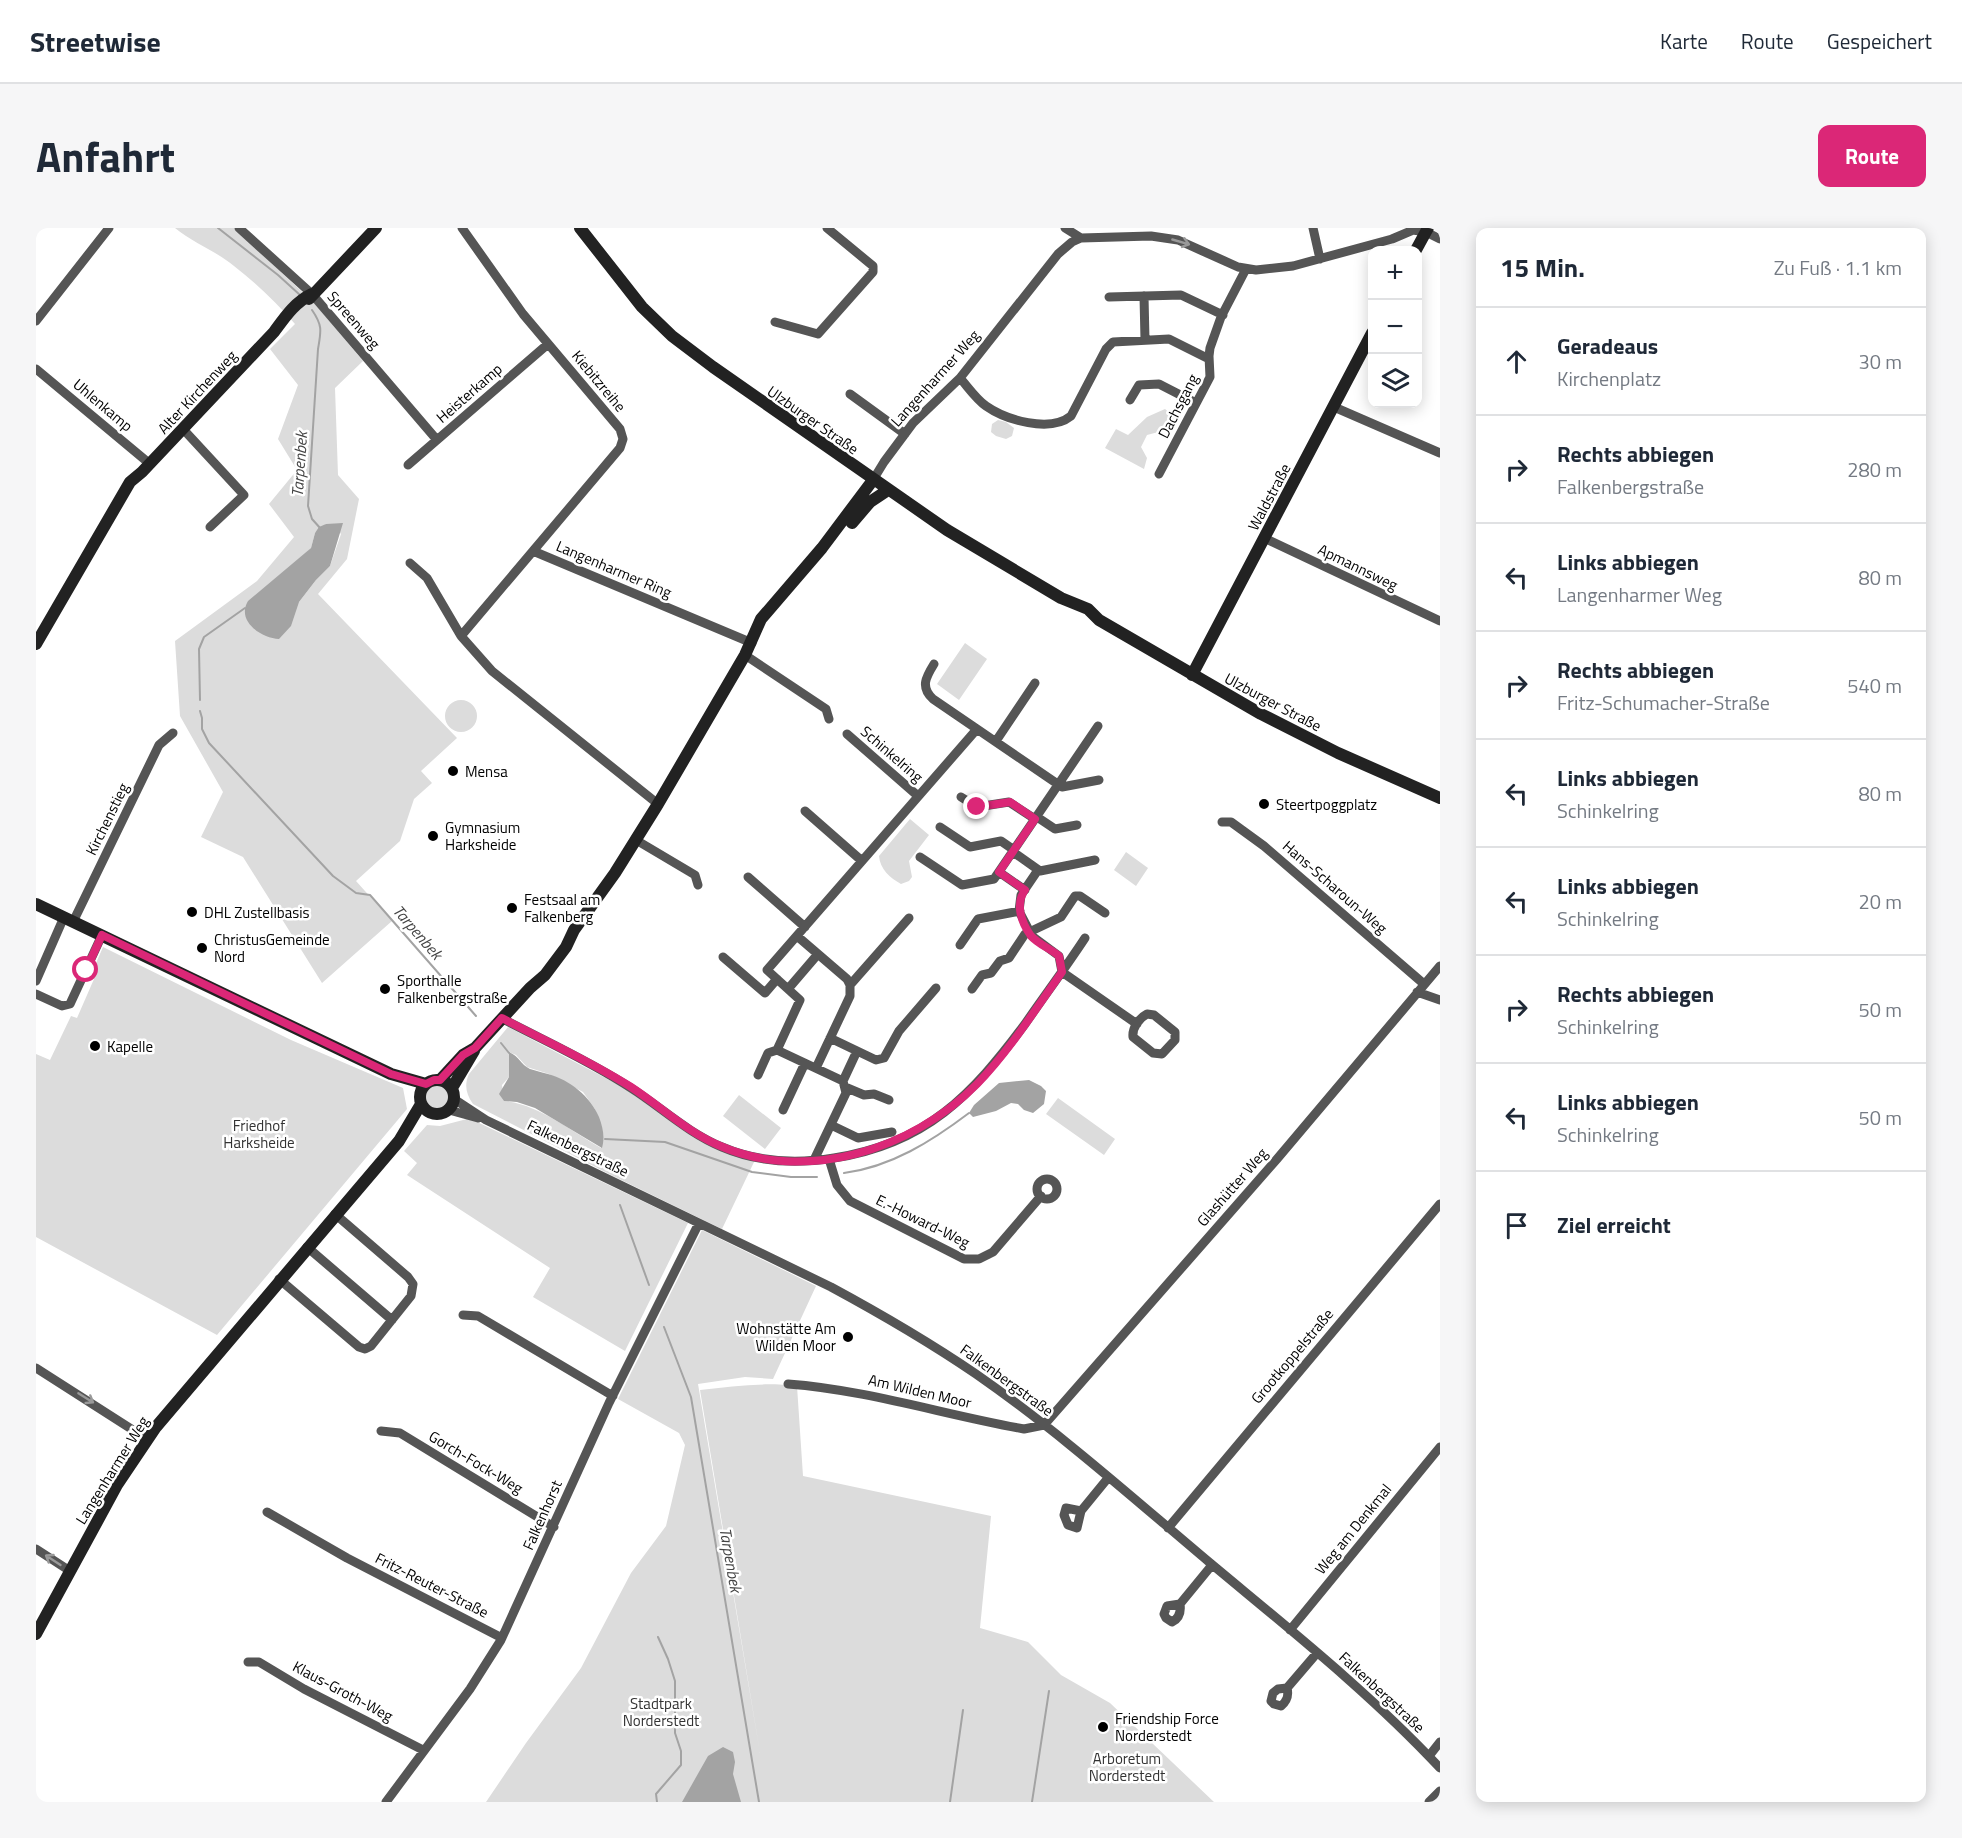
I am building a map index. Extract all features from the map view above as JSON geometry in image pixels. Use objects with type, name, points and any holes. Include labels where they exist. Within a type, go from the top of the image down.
[{"type":"main road","name":"Alter Kirchenweg","points":[[36,644],[100,537],[102,526],[130,482],[146,468],[274,332],[289,323],[307,304],[312,294],[376,228]]},
{"type":"main road","name":"Ulzburger Straße","points":[[580,228],[636,300],[672,336],[873,480],[959,538],[1061,598],[1078,612],[1099,620],[1306,738],[1440,798]]},
{"type":"main road","points":[[1418,246],[1427,230]]},
{"type":"main road","name":"Waldstraße","points":[[1192,675],[1368,341]]},
{"type":"main road","name":"Langenharmer Weg","points":[[452,1099],[475,1048],[530,988],[539,971],[574,930],[636,840],[752,643],[753,634],[761,620],[822,548],[873,480]]},
{"type":"main road","name":"Langenharmer Weg","points":[[822,548],[839,537],[870,502],[888,490]]},
{"type":"main road","points":[[36,904],[391,1074],[422,1094],[431,1113],[438,1114],[452,1099],[447,1083],[440,1080],[434,1080],[422,1094]]},
{"type":"main road","name":"Langenharmer Weg","points":[[440,1080],[463,1055],[475,1048]]},
{"type":"main road","name":"Langenharmer Weg","points":[[399,1141],[422,1094]]},
{"type":"main road","name":"Langenharmer Weg","points":[[36,1634],[117,1485],[147,1438],[177,1399],[335,1214],[399,1141],[431,1113]]},
{"type":"street","points":[[36,321],[108,228]]},
{"type":"street","name":"Spreenweg","points":[[239,228],[312,294],[437,440]]},
{"type":"street","name":"Kiebitzreihe","points":[[462,228],[523,314],[620,429],[623,439],[620,449],[533,551]]},
{"type":"street","points":[[775,322],[818,334],[873,272],[873,266],[827,228]]},
{"type":"street","points":[[1065,228],[1081,238],[1146,236],[1178,240],[1246,269],[1272,269],[1320,259],[1392,239],[1413,230],[1427,230],[1440,239]]},
{"type":"street","points":[[1313,228],[1320,259]]},
{"type":"street","name":"Langenharmer Weg","points":[[873,480],[913,423],[960,378],[1058,254],[1072,242],[1081,238]]},
{"type":"street","name":"Dachsgang","points":[[1159,474],[1210,376],[1210,348],[1222,315],[1246,269]]},
{"type":"street","points":[[1109,297],[1181,295],[1222,315]]},
{"type":"street","points":[[1144,296],[1145,340]]},
{"type":"street","points":[[960,378],[985,405],[1009,418],[1050,425],[1071,416],[1110,345],[1117,341],[1171,340],[1209,359]]},
{"type":"street","name":"Heisterkamp","points":[[408,465],[548,344]]},
{"type":"street","name":"Uhlenkamp","points":[[36,369],[146,468]]},
{"type":"street","points":[[1130,400],[1138,385],[1159,384],[1196,403]]},
{"type":"street","points":[[850,394],[905,434]]},
{"type":"street","points":[[1334,407],[1440,453]]},
{"type":"street","points":[[183,429],[244,495],[210,527]]},
{"type":"street","name":"Apmannsweg","points":[[1264,538],[1440,621]]},
{"type":"street","name":"Langenharmer Ring","points":[[461,636],[533,551],[752,643]]},
{"type":"street","points":[[410,563],[432,584],[461,636],[482,662],[501,680],[658,804]]},
{"type":"street","points":[[745,655],[825,709],[829,718]]},
{"type":"street","points":[[934,664],[925,680],[925,688],[929,695],[977,729],[1062,787],[1099,780]]},
{"type":"street","points":[[996,741],[1035,683]]},
{"type":"street","points":[[920,857],[962,885],[993,880],[1098,726]]},
{"type":"street","name":"Schinkelring","points":[[777,979],[767,970],[977,729]]},
{"type":"street","name":"Kirchenstieg","points":[[36,981],[159,745],[173,733]]},
{"type":"street","name":"Schinkelring","points":[[847,734],[918,796]]},
{"type":"street","points":[[961,797],[978,807],[1010,802],[1055,829],[1077,825]]},
{"type":"street","points":[[805,811],[862,861]]},
{"type":"street","name":"Hans-Scharoun-Weg","points":[[1222,822],[1231,822],[1262,845],[1424,984]]},
{"type":"street","points":[[940,827],[970,847],[1002,841],[1038,870]]},
{"type":"street","points":[[636,840],[695,875],[698,885]]},
{"type":"street","points":[[1095,860],[1038,870],[1020,900],[1020,911],[1033,938],[1059,956],[1062,972],[1137,1024]]},
{"type":"street","points":[[999,872],[1025,890]]},
{"type":"street","points":[[748,877],[805,927]]},
{"type":"street","points":[[972,989],[982,975],[990,973],[999,961],[1009,957],[1024,935],[1061,917],[1076,896],[1105,913]]},
{"type":"street","points":[[960,945],[978,919],[1020,911]]},
{"type":"street","points":[[850,985],[909,918]]},
{"type":"street","points":[[36,994],[62,1006],[70,1004],[102,935]]},
{"type":"street","points":[[797,936],[846,978],[850,985],[850,996],[816,1068]]},
{"type":"street","points":[[502,1018],[619,1080],[690,1130],[717,1145],[760,1158],[783,1161],[830,1159],[857,1154],[894,1141],[929,1123],[955,1104],[988,1071],[1085,938]]},
{"type":"street","points":[[788,988],[818,954]]},
{"type":"street","points":[[723,957],[765,993],[777,979],[800,1001],[777,1050]]},
{"type":"street","name":"Glashütter Weg","points":[[1044,1425],[1276,1159],[1440,966]]},
{"type":"street","points":[[830,1038],[877,1060],[886,1057],[899,1031],[936,988]]},
{"type":"street","points":[[1417,992],[1440,1000]]},
{"type":"street","points":[[1153,1015],[1172,1028],[1176,1034],[1175,1040],[1166,1053],[1156,1054],[1134,1038],[1133,1031],[1137,1024],[1144,1016],[1153,1015]]},
{"type":"street","points":[[758,1075],[768,1053],[777,1050],[816,1068],[865,1096],[874,1094],[889,1100]]},
{"type":"street","points":[[814,1160],[847,1092],[844,1084],[857,1051]]},
{"type":"street","points":[[783,1110],[805,1063]]},
{"type":"street","name":"Falkenbergstraße","points":[[452,1099],[486,1120],[831,1287],[884,1316],[974,1373],[1044,1425],[1290,1630],[1440,1768]]},
{"type":"street","points":[[831,1125],[858,1138],[892,1132]]},
{"type":"street","name":"E.-Howard-Weg","points":[[830,1159],[837,1185],[850,1201],[964,1259],[979,1259],[993,1252],[1041,1196]]},
{"type":"street","name":"Grootkoppelstraße","points":[[1168,1527],[1440,1204]]},
{"type":"street","points":[[279,1279],[361,1348],[370,1347],[412,1294],[413,1287],[411,1280],[335,1214]]},
{"type":"street","name":"Falkenhorst","points":[[386,1802],[475,1683],[502,1638],[613,1396],[699,1223]]},
{"type":"street","points":[[307,1247],[392,1320]]},
{"type":"street","points":[[463,1315],[478,1317],[613,1396]]},
{"type":"street","points":[[36,1368],[147,1438]]},
{"type":"street","name":"Am Wilden Moor","points":[[788,1384],[834,1388],[1024,1429],[1044,1425]]},
{"type":"street","name":"Gorch-Fock-Weg","points":[[381,1431],[400,1433],[554,1527]]},
{"type":"street","name":"Weg am Denkmal","points":[[1290,1630],[1440,1447]]},
{"type":"street","points":[[1081,1511],[1108,1478]]},
{"type":"street","name":"Fritz-Reuter-Straße","points":[[267,1512],[347,1558],[502,1638]]},
{"type":"street","points":[[36,1549],[70,1571]]},
{"type":"street","name":"Fritz-Reuter-Straße","points":[[332,1558],[347,1558]]},
{"type":"street","points":[[1180,1604],[1212,1565]]},
{"type":"street","points":[[1287,1688],[1317,1653]]},
{"type":"street","name":"Klaus-Groth-Weg","points":[[248,1662],[259,1662],[304,1689],[423,1750]]},
{"type":"street","points":[[1429,1756],[1440,1742]]},
{"type":"street","points":[[1429,1802],[1440,1791]]},
{"type":"green space","points":[[175,228],[234,228],[314,303],[363,361],[335,388],[338,475],[359,499],[347,559],[318,594],[457,738],[421,771],[432,783],[414,799],[400,841],[356,881],[392,921],[322,983],[243,857],[201,837],[223,792],[180,716],[175,641],[257,581],[294,537],[269,504],[297,470],[278,439],[298,385],[270,349],[295,324],[281,308],[242,273],[220,256]],"holes":[[[326,524],[332,524],[341,534],[330,566],[299,602],[290,568],[311,548],[315,533]]]},
{"type":"green space","points":[[1165,409],[1175,417],[1170,429],[1147,435],[1141,447],[1147,458],[1144,469],[1105,448],[1116,429],[1128,435],[1147,417]]},
{"type":"green space","points":[[998,420],[1014,428],[1012,436],[1006,439],[991,432],[992,424]]},
{"type":"green space","points":[[965,643],[987,659],[959,700],[937,684]]},
{"type":"green space","points":[[461,700],[472,705],[477,716],[472,727],[461,732],[450,727],[445,716],[450,705]]},
{"type":"green space","points":[[910,819],[929,835],[909,861],[912,877],[901,884],[886,873],[879,856]]},
{"type":"green space","points":[[1126,852],[1148,868],[1136,886],[1114,870]]},
{"type":"green space","name":"Friedhof Harksheide","points":[[103,947],[291,1040],[403,1088],[407,1109],[217,1335],[36,1237],[36,1054],[50,1060],[71,1016],[77,1018],[94,979],[90,977]]},
{"type":"green space","points":[[508,1027],[621,1086],[687,1132],[755,1160],[722,1229],[473,1104],[466,1089],[469,1074]],"holes":[[[509,1052],[516,1055],[527,1067],[549,1074],[583,1092],[595,1109],[601,1148],[542,1113],[517,1103],[504,1101],[502,1085],[509,1077]]]},
{"type":"green space","points":[[438,1085],[446,1089],[450,1097],[446,1105],[438,1109],[430,1105],[426,1097],[430,1089]]},
{"type":"green space","points":[[739,1095],[781,1128],[765,1149],[723,1116]]},
{"type":"green space","points":[[1058,1098],[1115,1139],[1104,1155],[1046,1114]]},
{"type":"green space","points":[[467,1119],[688,1223],[625,1351],[533,1297],[550,1268],[407,1175],[417,1163],[404,1151],[427,1125],[440,1126]]},
{"type":"green space","points":[[702,1230],[816,1286],[773,1379],[745,1377],[698,1384],[760,1753],[700,1390],[773,1384],[797,1386],[803,1476],[991,1516],[980,1628],[1028,1642],[1061,1675],[1110,1703],[1214,1802],[486,1802],[581,1668],[631,1573],[666,1526],[685,1445],[679,1433],[618,1399]]},
{"type":"shaded area","points":[[343,523],[330,566],[299,602],[291,626],[279,639],[258,632],[248,622],[245,615],[248,601],[311,548],[319,527],[326,524]]},
{"type":"shaded area","points":[[509,1052],[530,1069],[564,1080],[585,1096],[595,1109],[600,1121],[603,1136],[602,1148],[535,1108],[517,1102],[504,1101],[499,1094],[509,1077]]},
{"type":"shaded area","points":[[1029,1080],[1046,1091],[1044,1104],[1033,1113],[1024,1110],[1018,1104],[1011,1103],[996,1111],[973,1117],[969,1113],[974,1105],[999,1083]]},
{"type":"shaded area","points":[[723,1747],[733,1752],[735,1762],[733,1774],[741,1802],[682,1802],[708,1756]]},
{"type":"waterway","name":"Tarpenbek","points":[[218,228],[300,295]]},
{"type":"waterway","name":"Tarpenbek","points":[[312,310],[320,325],[320,333],[308,506],[312,519],[321,529]]},
{"type":"waterway","name":"Tarpenbek","points":[[200,700],[199,649],[204,637],[245,608]]},
{"type":"waterway","name":"Tarpenbek","points":[[200,711],[202,729],[209,743],[333,876],[356,893],[370,895],[476,1016]]},
{"type":"waterway","name":"Tarpenbek","points":[[501,1043],[509,1053]]},
{"type":"waterway","points":[[844,1173],[894,1159],[926,1143],[969,1113]]},
{"type":"waterway","points":[[605,1139],[665,1142],[752,1172],[791,1177],[817,1177]]},
{"type":"waterway","name":"Tarpenbek","points":[[620,1205],[649,1285]]},
{"type":"waterway","name":"Tarpenbek","points":[[664,1327],[691,1397],[759,1802]]},
{"type":"waterway","points":[[657,1802],[656,1794],[681,1765],[681,1751],[675,1733],[675,1681],[658,1637]]},
{"type":"waterway","points":[[1032,1802],[1049,1691]]},
{"type":"waterway","points":[[950,1802],[963,1710]]},
{"type":"place","name":"Mensa","points":[[453,771]]},
{"type":"place","name":"Steertpoggplatz","points":[[1264,804]]},
{"type":"place","name":"Gymnasium Harksheide","points":[[433,836]]},
{"type":"place","name":"Festsaal am Falkenberg","points":[[512,908]]},
{"type":"place","name":"DHL Zustellbasis","points":[[192,912]]},
{"type":"place","name":"ChristusGemeinde Nord","points":[[202,948]]},
{"type":"place","name":"Sporthalle Falkenbergstraße","points":[[385,989]]},
{"type":"place","name":"Kapelle","points":[[95,1046]]},
{"type":"place","name":"Wohnstätte Am Wilden Moor","points":[[848,1337]]},
{"type":"place","name":"Friendship Force Norderstedt","points":[[1103,1727]]},
{"type":"route","points":[[86,970],[102,935],[391,1074],[426,1084],[440,1080],[463,1055],[475,1048],[502,1018],[619,1080],[696,1134],[724,1148],[750,1156],[776,1160],[810,1161],[841,1157],[857,1154],[901,1138],[929,1123],[967,1094],[1001,1055],[1062,972],[1059,956],[1032,936],[1019,911],[1019,903],[1025,890],[999,872],[1035,819],[1010,802],[977,807]]},
{"type":"park label","name":"Stadtpark Norderstedt","points":[[661,1712]]},
{"type":"park label","name":"Arboretum Norderstedt","points":[[1127,1766]]}]
